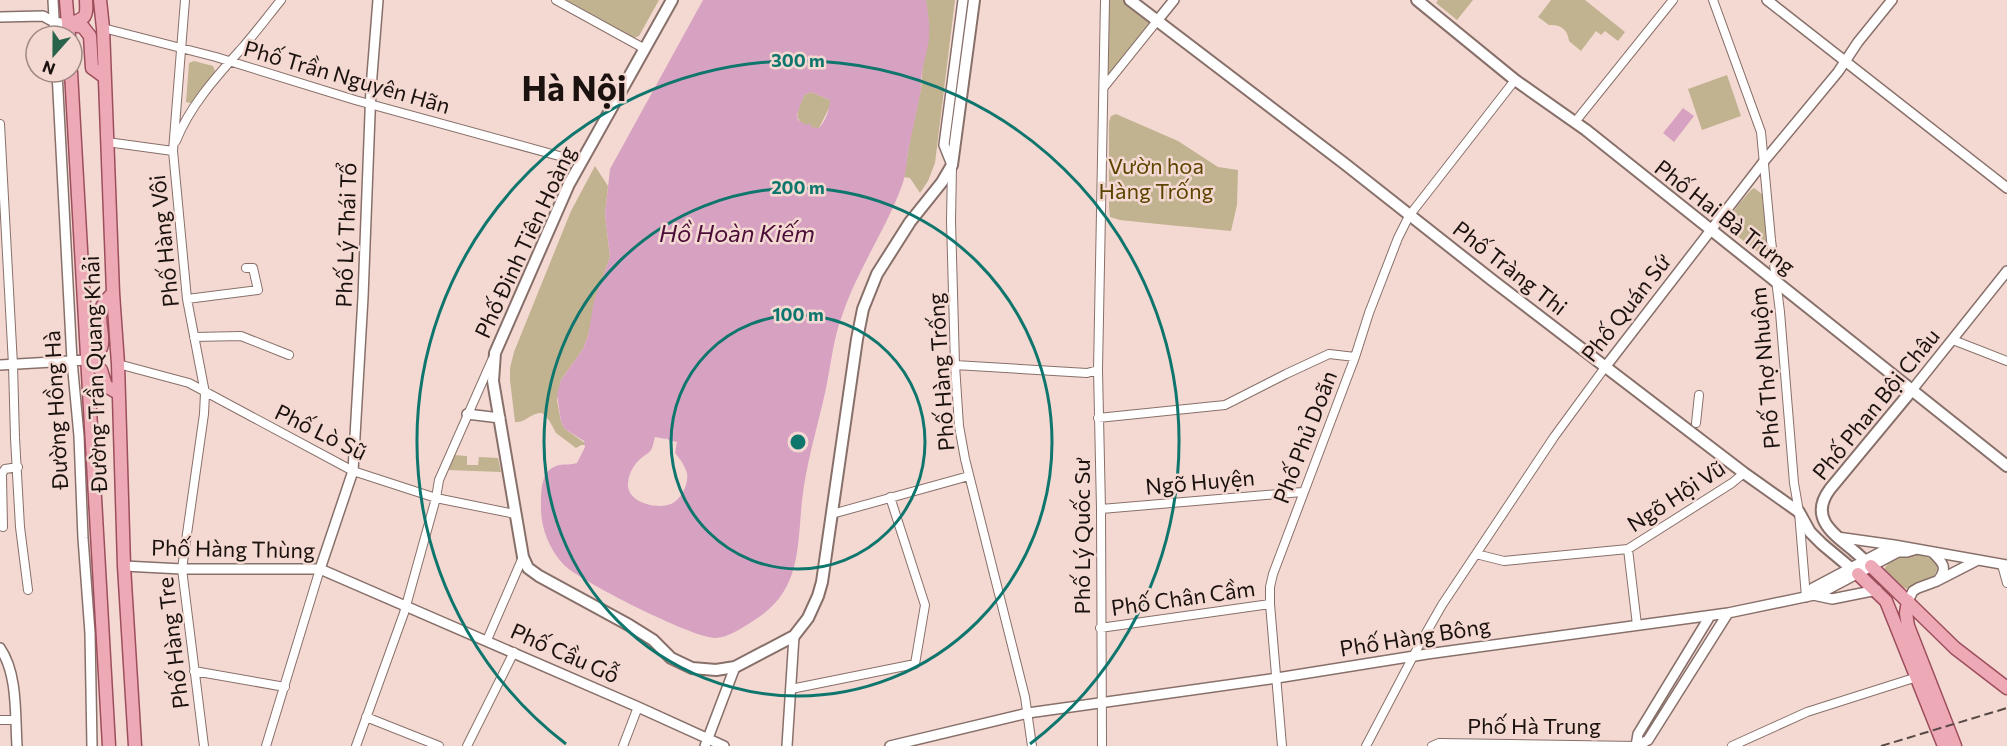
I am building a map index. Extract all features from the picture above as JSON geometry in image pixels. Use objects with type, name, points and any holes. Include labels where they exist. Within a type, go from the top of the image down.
[{"type":"main road","points":[[66,0],[68,24]]},
{"type":"main road","points":[[76,24],[87,14],[86,0]]},
{"type":"main road","name":"Đường Trần Quang Khải","points":[[100,0],[118,364],[124,566],[135,746]]},
{"type":"main road","name":"Phố Đinh Tiên Hoàng","points":[[523,557],[493,381],[495,353],[558,208],[581,162],[672,0]]},
{"type":"main road","points":[[523,557],[528,568],[534,573],[653,640],[671,658],[681,664],[704,670],[735,667],[794,636],[808,618],[818,596],[857,339],[868,297],[877,274],[897,242],[952,165],[974,0]]},
{"type":"main road","name":"Phố Tràng Thi","points":[[1130,0],[1744,473],[1799,512],[1816,538],[1854,571]]},
{"type":"main road","name":"Phố Hai Bà Trưng","points":[[1416,0],[1515,80],[1575,122],[2007,466]]},
{"type":"main road","points":[[84,28],[89,34],[92,68],[103,76]]},
{"type":"main road","name":"Đường Trần Quang Khải","points":[[72,84],[109,746]]},
{"type":"main road","points":[[87,360],[96,356],[102,349],[100,311],[113,293]]},
{"type":"main road","points":[[87,360],[101,370],[106,386],[118,393]]},
{"type":"main road","name":"Phố Phan Bội Châu","points":[[1867,563],[1836,537],[1824,522],[1822,502],[1830,489],[1912,390]]},
{"type":"main road","points":[[1867,563],[1955,648],[2007,688]]},
{"type":"main road","points":[[1854,571],[1877,590],[1886,601],[1944,746]]},
{"type":"main road","points":[[1908,602],[1906,614],[1908,626],[1954,746]]},
{"type":"street","points":[[53,0],[54,22]]},
{"type":"street","points":[[173,151],[185,0]]},
{"type":"street","points":[[173,151],[182,126],[220,72],[281,0]]},
{"type":"street","name":"Phố Lý Thái Tổ","points":[[320,568],[353,471],[378,0]]},
{"type":"street","points":[[556,0],[645,50]]},
{"type":"street","points":[[952,165],[944,145],[963,0]]},
{"type":"street","name":"Phố Lý Quốc Sư","points":[[1102,746],[1098,370],[1105,0]]},
{"type":"street","points":[[1104,87],[1174,0]]},
{"type":"street","points":[[1575,122],[1673,0]]},
{"type":"street","name":"Phố Thợ Nhuộm","points":[[1713,0],[1761,132],[1775,282],[1780,312],[1794,483],[1810,596]]},
{"type":"street","points":[[1767,0],[2007,188]]},
{"type":"street","name":"Phố Quán Sứ","points":[[1366,746],[1442,605],[1554,438],[1606,366],[1892,0]]},
{"type":"street","points":[[0,17],[43,16],[58,24]]},
{"type":"street","name":"Phố Trần Nguyên Hãn","points":[[103,28],[230,61],[371,104],[581,162]]},
{"type":"street","name":"Phố Phủ Doãn","points":[[1282,746],[1270,604],[1273,574],[1398,238],[1409,216],[1515,80]]},
{"type":"street","name":"Đường Hồng Hà","points":[[58,84],[72,361],[79,436],[90,633],[92,746]]},
{"type":"street","points":[[0,123],[20,527],[28,590]]},
{"type":"street","name":"Phố Hàng Vôi","points":[[107,142],[173,151],[187,299],[205,393]]},
{"type":"street","name":"Phố Hàng Trống","points":[[952,165],[951,221],[959,426],[969,476],[1028,712],[1032,746]]},
{"type":"street","points":[[187,299],[258,290],[253,268],[246,268]]},
{"type":"street","name":"Phố Phan Bội Châu","points":[[1912,390],[2007,271]]},
{"type":"street","points":[[194,337],[242,336],[289,355]]},
{"type":"street","points":[[1953,340],[2007,361]]},
{"type":"street","points":[[356,746],[406,606],[439,480],[495,353]]},
{"type":"street","points":[[1098,418],[1225,405],[1329,354],[1355,357]]},
{"type":"street","points":[[0,365],[87,360]]},
{"type":"street","name":"Phố Lò Sũ","points":[[118,364],[189,383],[353,471],[436,498],[515,514]]},
{"type":"street","points":[[955,365],[1087,373],[1098,370]]},
{"type":"street","name":"Phố Hàng Tre","points":[[204,746],[182,569],[205,393]]},
{"type":"street","points":[[1695,423],[1699,394]]},
{"type":"street","points":[[467,414],[500,418]]},
{"type":"street","points":[[18,467],[5,469],[1,477],[1,503],[2,527],[20,527]]},
{"type":"street","name":"Ngõ Hội Vũ","points":[[1476,554],[1504,561],[1628,549],[1744,473]]},
{"type":"street","points":[[832,514],[969,476]]},
{"type":"street","name":"Ngõ Huyện","points":[[1101,509],[1302,492]]},
{"type":"street","points":[[791,689],[915,664],[925,605],[890,497]]},
{"type":"street","points":[[1836,537],[2005,565],[2007,583]]},
{"type":"street","points":[[1867,563],[1894,545]]},
{"type":"street","name":"Ngõ Hội Vũ","points":[[1628,549],[1637,626]]},
{"type":"street","points":[[1867,563],[1898,552],[1911,552],[1917,549]]},
{"type":"street","points":[[1931,552],[1944,567],[1944,572],[1937,581]]},
{"type":"street","points":[[487,640],[523,557]]},
{"type":"street","points":[[1908,602],[1913,591],[1978,560]]},
{"type":"street","name":"Phố Hàng Bông","points":[[890,746],[1028,712],[1728,613],[1810,596],[1867,563]]},
{"type":"street","name":"Phố Hàng Thùng","points":[[124,566],[182,569],[320,568],[406,606]]},
{"type":"street","points":[[266,746],[320,568]]},
{"type":"street","points":[[1810,596],[1832,599],[1877,590]]},
{"type":"street","name":"Phố Chân Cầm","points":[[1100,628],[1270,604]]},
{"type":"street","name":"Phố Cầu Gỗ","points":[[406,606],[638,706],[706,742],[724,746]]},
{"type":"street","points":[[1637,746],[1648,740],[1728,613]]},
{"type":"street","points":[[1637,746],[1638,734],[1710,616]]},
{"type":"street","points":[[787,746],[794,636]]},
{"type":"street","points":[[0,648],[15,701],[18,746]]},
{"type":"street","points":[[467,746],[514,652]]},
{"type":"street","points":[[706,742],[735,667]]},
{"type":"street","points":[[194,671],[285,687]]},
{"type":"street","points":[[1732,746],[1807,712],[1917,677]]},
{"type":"street","points":[[623,746],[638,706]]},
{"type":"street","points":[[366,717],[439,746]]},
{"type":"street","points":[[0,720],[16,720]]},
{"type":"street","name":"Phố Hà Trung","points":[[1432,746],[1439,743],[1637,746]]},
{"type":"green space","points":[[565,0],[659,0],[639,36],[634,38]]},
{"type":"green space","points":[[926,0],[955,0],[935,163],[920,193],[910,178],[904,177],[928,44],[929,26]]},
{"type":"green space","points":[[1109,0],[1123,0],[1151,22],[1108,77]]},
{"type":"green space","points":[[1438,0],[1473,0],[1457,20],[1436,3]]},
{"type":"green space","points":[[1551,0],[1585,0],[1625,32],[1618,41],[1605,31],[1601,35],[1596,31],[1581,51],[1569,41],[1563,28],[1549,25],[1538,17]]},
{"type":"green space","points":[[194,61],[213,66],[215,71],[191,103],[186,102],[189,63]]},
{"type":"green space","points":[[1727,75],[1741,116],[1702,130],[1688,89]]},
{"type":"green space","points":[[811,92],[830,100],[830,106],[819,128],[805,125],[797,115],[804,95]]},
{"type":"green space","name":"Vườn hoa Hàng Trống","points":[[1116,114],[1178,141],[1218,167],[1238,170],[1237,205],[1231,231],[1120,220],[1110,217],[1109,122],[1111,116]]},
{"type":"green space","points":[[595,166],[608,186],[605,214],[610,257],[600,285],[588,336],[583,349],[561,380],[557,400],[561,422],[565,429],[586,445],[576,448],[556,433],[542,413],[515,422],[510,368],[514,352],[571,211]]},
{"type":"green space","points":[[1754,188],[1762,194],[1768,247],[1766,251],[1758,252],[1728,229],[1732,213]]},
{"type":"green space","points":[[454,455],[467,456],[467,465],[478,465],[479,457],[498,458],[501,472],[448,470]]},
{"type":"green space","points":[[1914,554],[1931,558],[1939,566],[1933,578],[1907,589],[1894,582],[1883,572],[1888,563],[1895,558]]},
{"type":"water","name":"Hồ Hoàn Kiếm","points":[[703,0],[926,0],[929,38],[904,179],[895,204],[849,297],[837,332],[806,474],[794,568],[780,597],[769,610],[740,629],[721,637],[704,636],[662,620],[574,573],[564,565],[549,544],[544,528],[541,497],[546,475],[553,467],[577,463],[585,447],[584,441],[565,429],[561,422],[557,394],[561,380],[583,349],[588,336],[594,301],[610,257],[605,214],[610,169]],"holes":[[[811,92],[830,100],[827,115],[819,128],[811,127],[810,123],[806,125],[798,120],[797,114],[804,95]],[[655,437],[677,442],[675,453],[687,473],[687,482],[681,495],[675,502],[665,506],[643,503],[637,500],[629,490],[631,471],[638,461],[651,450]]]},
{"type":"water","points":[[1683,108],[1694,116],[1674,142],[1663,133]]},
{"type":"railway","points":[[1881,746],[2007,708]]},
{"type":"district","name":"Hà Nội","points":[[574,89]]}]
